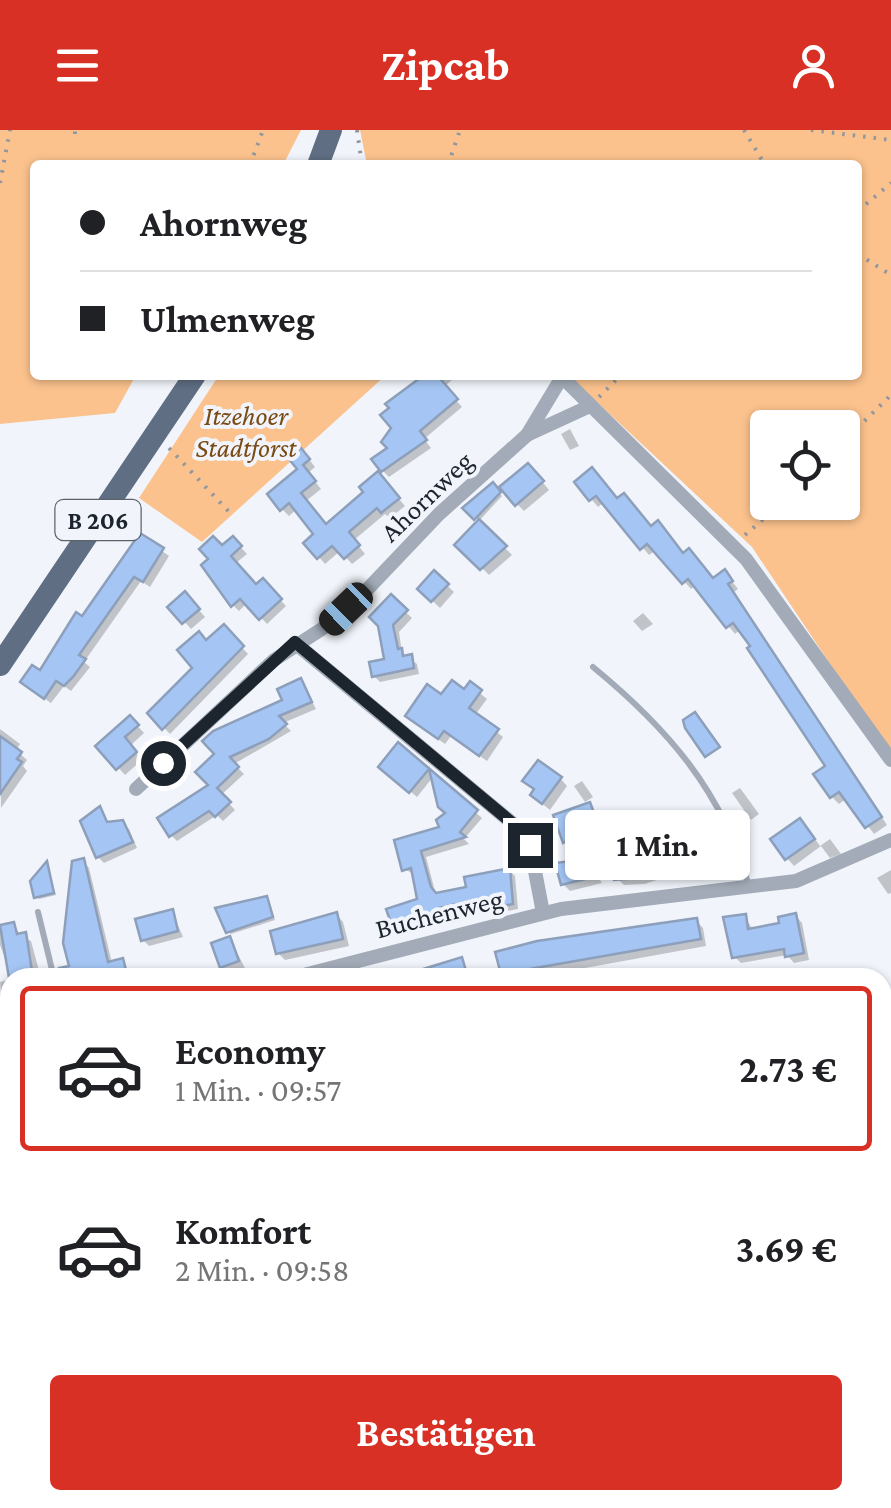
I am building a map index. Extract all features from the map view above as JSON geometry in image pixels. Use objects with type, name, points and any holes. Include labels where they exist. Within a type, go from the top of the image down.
[{"type":"main road","points":[[320,160],[331,130]]},
{"type":"main road","name":"B 206","points":[[0,665],[192,380]]},
{"type":"street","name":"Ahornweg","points":[[136,789],[295,642],[332,623],[439,514],[526,435],[558,380]]},
{"type":"street","points":[[564,380],[732,545],[891,760]]},
{"type":"street","name":"Ahornweg","points":[[526,435],[590,406]]},
{"type":"street","points":[[295,642],[523,832],[530,845],[543,913]]},
{"type":"street","name":"Buchenweg","points":[[327,968],[543,913],[749,888],[810,876],[891,840]]},
{"type":"lane","points":[[593,667],[648,712],[678,744],[729,833],[749,888]]},
{"type":"lane","points":[[38,912],[52,968]]},
{"type":"path","points":[[0,183],[10,130]]},
{"type":"path","points":[[252,160],[263,130]]},
{"type":"path","points":[[357,130],[361,160]]},
{"type":"path","points":[[450,160],[460,130]]},
{"type":"path","points":[[744,130],[763,160]]},
{"type":"path","points":[[811,130],[891,140]]},
{"type":"path","points":[[862,208],[891,184]]},
{"type":"path","points":[[862,257],[891,275]]},
{"type":"path","points":[[590,406],[615,380]]},
{"type":"path","points":[[860,426],[891,395]]},
{"type":"path","points":[[156,433],[231,514]]},
{"type":"path","points":[[732,545],[762,520]]},
{"type":"green space","points":[[0,130],[301,130],[286,160],[30,160],[30,380],[133,380],[115,413],[0,424]]},
{"type":"green space","points":[[360,130],[891,130],[891,755],[752,547],[573,380],[862,380],[862,160],[366,160]]},
{"type":"green space","name":"Itzehoer Stadtforst","points":[[216,380],[380,380],[202,542],[139,498]]},
{"type":"building","points":[[417,380],[441,380],[458,399],[420,431],[427,440],[381,472],[371,459],[387,448],[381,442],[391,428],[380,415],[389,408],[385,404]]},
{"type":"building","points":[[301,448],[310,459],[303,465],[316,481],[301,493],[326,524],[363,492],[359,487],[378,471],[400,498],[381,513],[377,508],[349,532],[360,545],[344,559],[332,546],[317,559],[303,543],[313,534],[289,503],[280,511],[267,494],[297,469],[288,458]]},
{"type":"building","points":[[528,463],[544,481],[515,506],[499,487]]},
{"type":"building","points":[[592,467],[617,498],[624,493],[651,526],[658,520],[683,553],[689,548],[713,578],[725,569],[733,581],[728,584],[882,817],[865,828],[839,792],[830,798],[813,774],[825,766],[747,648],[750,646],[733,623],[726,628],[688,579],[682,584],[647,544],[640,550],[596,496],[589,501],[574,482]]},
{"type":"building","points":[[493,482],[501,492],[474,520],[462,508]]},
{"type":"building","points":[[479,519],[507,546],[480,570],[454,545]]},
{"type":"building","points":[[140,533],[164,548],[143,582],[134,577],[79,655],[86,659],[73,677],[64,686],[56,681],[44,699],[20,682],[32,665],[40,670],[76,612],[82,616]]},
{"type":"building","points":[[213,536],[222,545],[233,536],[242,546],[231,556],[256,584],[263,578],[282,599],[259,620],[240,599],[231,607],[201,565],[208,559],[199,549]]},
{"type":"building","points":[[434,570],[449,584],[431,602],[417,589]]},
{"type":"building","points":[[185,591],[200,609],[182,624],[167,607]]},
{"type":"building","points":[[391,594],[408,610],[393,625],[398,649],[402,648],[403,656],[412,654],[414,668],[372,677],[369,662],[384,659],[378,626],[369,617]]},
{"type":"building","points":[[224,624],[244,646],[162,730],[147,713],[192,668],[177,650],[199,631],[206,640]]},
{"type":"building","points":[[301,678],[312,702],[279,716],[287,724],[269,739],[230,757],[239,767],[217,788],[231,802],[215,817],[209,811],[169,837],[157,818],[208,785],[195,772],[214,754],[202,741],[213,731],[282,700],[277,689]]},
{"type":"building","points":[[452,680],[464,689],[470,681],[482,690],[469,708],[499,729],[479,756],[444,731],[438,739],[405,716],[427,684],[441,694]]},
{"type":"building","points":[[695,712],[720,747],[705,757],[683,720]]},
{"type":"building","points":[[130,715],[139,725],[125,737],[137,752],[116,770],[95,746]]},
{"type":"building","points":[[0,736],[22,752],[17,759],[22,762],[0,794]]},
{"type":"building","points":[[398,742],[478,810],[460,832],[466,837],[421,851],[431,887],[436,893],[466,887],[464,877],[510,868],[513,904],[486,909],[483,898],[439,908],[440,913],[392,926],[386,909],[417,899],[411,868],[402,871],[394,840],[439,827],[436,820],[445,813],[438,807],[429,769],[409,793],[378,767]]},
{"type":"building","points":[[538,760],[562,777],[542,804],[530,795],[534,789],[522,781]]},
{"type":"building","points":[[590,802],[598,824],[563,843],[553,815]]},
{"type":"building","points":[[100,806],[107,822],[123,820],[133,842],[96,858],[80,821]]},
{"type":"building","points":[[800,818],[815,839],[785,860],[770,839]]},
{"type":"building","points":[[661,819],[669,837],[699,826],[703,838],[711,835],[717,851],[637,878],[614,880],[611,835]]},
{"type":"building","points":[[84,858],[108,962],[123,958],[126,968],[59,968],[69,966],[63,943],[72,861]]},
{"type":"building","points":[[580,860],[581,865],[593,864],[597,876],[561,885],[555,863]]},
{"type":"building","points":[[47,861],[54,893],[34,898],[30,881]]},
{"type":"building","points":[[267,896],[273,917],[226,933],[215,908]]},
{"type":"building","points":[[173,909],[178,931],[141,941],[135,919]]},
{"type":"building","points":[[337,912],[343,939],[276,954],[270,931]]},
{"type":"building","points":[[796,913],[804,953],[785,957],[784,949],[732,958],[723,917],[746,914],[748,929],[779,923],[778,917]]},
{"type":"building","points":[[697,918],[701,939],[535,968],[499,968],[495,952],[537,941]]},
{"type":"building","points":[[14,922],[17,934],[26,932],[31,968],[7,968],[0,925]]},
{"type":"building","points":[[230,936],[239,961],[220,968],[211,943]]},
{"type":"building","points":[[462,957],[465,968],[426,968]]},
{"type":"route","points":[[163,763],[295,642],[523,832],[530,845]]}]
